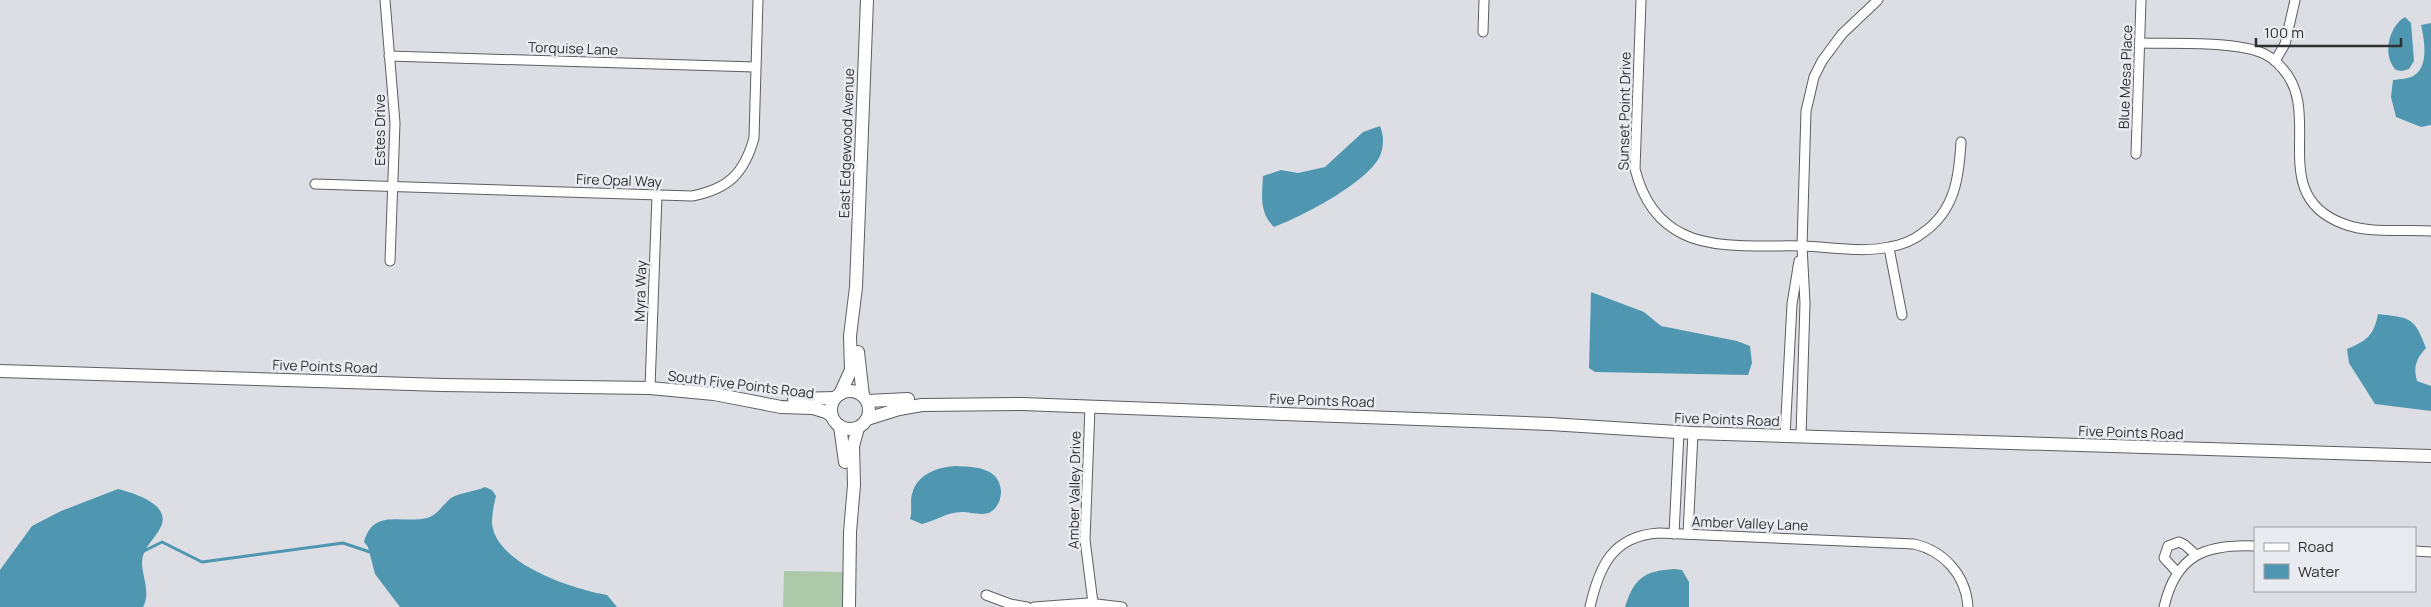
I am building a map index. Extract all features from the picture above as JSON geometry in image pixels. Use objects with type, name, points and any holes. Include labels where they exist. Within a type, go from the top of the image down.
[{"type":"street","name":"Estes Drive","points":[[385,0],[395,123],[390,261]]},
{"type":"street","name":"Fire Opal Way","points":[[315,184],[692,196],[719,189],[736,176],[748,157],[754,138],[758,0]]},
{"type":"street","name":"East Edgewood Avenue","points":[[865,398],[858,358],[856,287],[867,0]]},
{"type":"street","points":[[1483,32],[1484,0]]},
{"type":"street","name":"Sunset Point Drive","points":[[1641,0],[1635,169],[1644,196],[1652,208],[1672,228],[1699,240],[1713,243],[1871,249],[1889,248],[1909,241],[1924,232],[1947,207],[1956,189],[1960,174],[1961,142]]},
{"type":"street","points":[[1801,436],[1805,303],[1802,246],[1806,111],[1814,76],[1822,61],[1842,34],[1878,0]]},
{"type":"street","name":"Blue Mesa Place","points":[[2136,154],[2141,0]]},
{"type":"street","points":[[2275,61],[2285,44],[2294,0]]},
{"type":"street","points":[[2140,43],[2242,47],[2262,52],[2275,61],[2290,77],[2298,93],[2300,112],[2298,160],[2302,180],[2308,195],[2320,208],[2332,219],[2360,228],[2431,231]]},
{"type":"street","name":"Torquise Lane","points":[[390,56],[755,67]]},
{"type":"street","name":"Myra Way","points":[[650,388],[658,195]]},
{"type":"street","points":[[1785,436],[1792,304],[1802,246]]},
{"type":"street","points":[[1889,248],[1902,315]]},
{"type":"street","name":"East Edgewood Avenue","points":[[837,396],[851,372],[850,336],[856,287]]},
{"type":"street","name":"Five Points Road","points":[[0,371],[442,385],[650,388]]},
{"type":"street","name":"South Five Points Road","points":[[650,388],[681,386],[713,388],[788,399],[837,396]]},
{"type":"street","name":"South Five Points Road","points":[[650,388],[714,394],[772,406],[813,408],[826,412],[836,421]]},
{"type":"street","points":[[850,532],[844,450],[831,410],[837,396],[852,391],[865,398],[893,401],[933,395],[1022,404]]},
{"type":"street","points":[[849,607],[850,532],[854,485],[852,446],[869,407],[865,398]]},
{"type":"street","points":[[836,421],[846,429],[898,409],[922,404],[1022,404]]},
{"type":"street","name":"Five Points Road","points":[[1022,404],[1550,424],[1693,433],[2431,456]]},
{"type":"street","name":"Amber Valley Drive","points":[[1090,406],[1085,540],[1094,603]]},
{"type":"street","points":[[1674,534],[1679,432]]},
{"type":"street","points":[[1688,534],[1693,433]]},
{"type":"street","name":"Amber Valley Lane","points":[[1590,607],[1598,574],[1606,560],[1616,551],[1627,542],[1644,535],[1674,534],[1908,543],[1932,550],[1947,561],[1963,583],[1968,607]]},
{"type":"street","points":[[2177,572],[2164,558],[2168,546],[2179,542],[2196,555]]},
{"type":"street","points":[[2164,607],[2168,588],[2177,572],[2196,555],[2214,548],[2254,546]]},
{"type":"street","points":[[2416,551],[2431,552]]},
{"type":"street","points":[[986,595],[1010,604],[1027,607]]},
{"type":"street","points":[[1034,607],[1094,603],[1122,607]]},
{"type":"green space","points":[[784,571],[850,572],[849,607],[783,607]]},
{"type":"water","points":[[2405,17],[2411,23],[2414,61],[2409,69],[2402,71],[2396,70],[2392,64],[2388,50],[2394,28]]},
{"type":"water","points":[[2431,23],[2431,125],[2421,127],[2396,117],[2391,97],[2393,80],[2411,77],[2420,70],[2424,58],[2421,25]]},
{"type":"water","points":[[1380,126],[1383,141],[1380,156],[1362,177],[1332,198],[1274,227],[1266,216],[1262,203],[1263,176],[1281,170],[1298,173],[1325,167],[1363,132]]},
{"type":"water","points":[[1591,292],[1644,312],[1661,326],[1737,341],[1750,346],[1752,363],[1748,375],[1595,372],[1589,368]]},
{"type":"water","points":[[2378,314],[2404,318],[2414,324],[2418,330],[2426,348],[2416,363],[2415,371],[2417,381],[2431,386],[2431,411],[2375,404],[2349,363],[2347,349],[2365,340],[2372,332]]},
{"type":"water","points":[[956,466],[978,468],[996,477],[1001,491],[996,507],[985,514],[956,512],[922,524],[910,519],[912,494],[920,480],[930,472]]},
{"type":"water","points":[[485,487],[492,490],[496,496],[492,523],[496,538],[506,551],[538,572],[556,580],[607,595],[617,607],[400,607],[375,574],[368,547],[364,542],[368,531],[381,521],[431,517],[451,498]]},
{"type":"water","points":[[118,489],[148,500],[160,510],[162,517],[160,529],[143,556],[142,568],[146,584],[146,596],[143,607],[0,607],[0,570],[32,526],[61,511]]},
{"type":"water","points":[[1674,569],[1682,570],[1689,582],[1689,607],[1625,607],[1632,589],[1642,578],[1655,572]]},
{"type":"waterway","points":[[142,552],[162,542],[202,562],[343,543],[373,553]]}]
